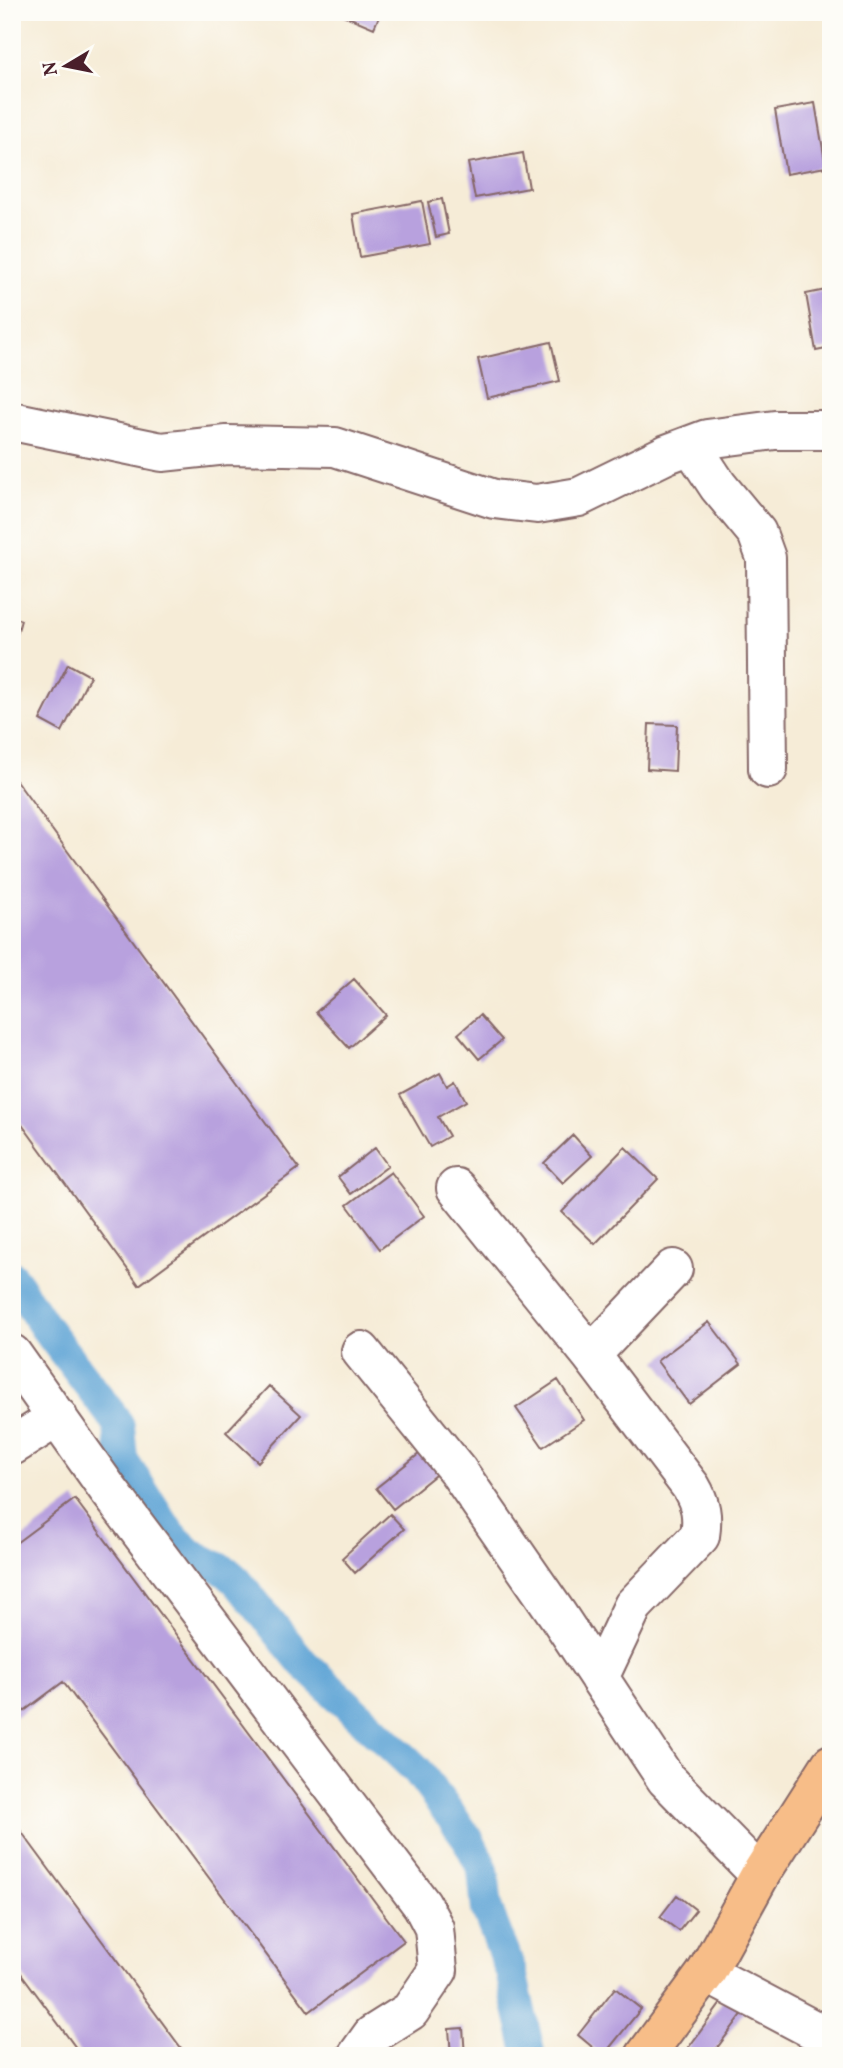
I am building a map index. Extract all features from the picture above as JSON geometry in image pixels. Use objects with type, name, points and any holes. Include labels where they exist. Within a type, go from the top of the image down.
[{"type":"main road","points":[[645,2056],[706,1973],[760,1875],[831,1764]]},
{"type":"street","points":[[12,421],[162,452],[227,445],[335,447],[494,499],[537,504],[579,497],[667,454],[707,439],[775,430],[831,430]]},
{"type":"street","points":[[691,445],[718,486],[757,533],[766,558],[768,769]]},
{"type":"street","points":[[456,1188],[591,1355],[700,1502],[700,1536],[634,1606],[599,1678]]},
{"type":"street","points":[[591,1355],[673,1269]]},
{"type":"street","points":[[361,1351],[458,1471],[667,1779],[760,1875]]},
{"type":"street","points":[[12,1354],[115,1499],[422,1905],[434,1928],[438,1970],[410,2011],[372,2035],[357,2056]]},
{"type":"street","points":[[12,1446],[58,1417]]},
{"type":"street","points":[[706,1973],[831,2039]]},
{"type":"building","points":[[336,12],[381,12],[374,28]]},
{"type":"building","points":[[815,103],[826,167],[786,174],[775,110]]},
{"type":"building","points":[[523,153],[529,188],[475,198],[468,163]]},
{"type":"building","points":[[442,199],[449,234],[436,237],[428,202]]},
{"type":"building","points":[[422,201],[430,244],[360,257],[353,214]]},
{"type":"building","points":[[831,289],[831,348],[816,351],[806,294]]},
{"type":"building","points":[[551,342],[560,381],[487,398],[478,359]]},
{"type":"building","points":[[12,617],[21,620],[13,649],[12,649]]},
{"type":"building","points":[[68,664],[90,676],[62,732],[40,720]]},
{"type":"building","points":[[649,724],[677,725],[675,771],[647,769]]},
{"type":"building","points":[[12,775],[299,1168],[139,1285],[12,1111]]},
{"type":"building","points":[[354,979],[386,1015],[349,1048],[316,1012]]},
{"type":"building","points":[[480,1015],[502,1040],[479,1059],[458,1034]]},
{"type":"building","points":[[440,1073],[447,1086],[455,1081],[466,1101],[438,1117],[449,1136],[430,1147],[400,1095]]},
{"type":"building","points":[[573,1135],[592,1156],[563,1183],[544,1163]]},
{"type":"building","points":[[625,1147],[658,1179],[595,1244],[562,1212]]},
{"type":"building","points":[[375,1148],[388,1166],[351,1194],[338,1177]]},
{"type":"building","points":[[391,1172],[424,1216],[380,1249],[347,1205]]},
{"type":"building","points":[[709,1322],[741,1364],[689,1404],[657,1361]]},
{"type":"building","points":[[558,1380],[584,1420],[543,1447],[516,1408]]},
{"type":"building","points":[[269,1386],[301,1415],[258,1462],[226,1432]]},
{"type":"building","points":[[424,1450],[440,1471],[393,1509],[376,1488]]},
{"type":"building","points":[[75,1499],[404,1941],[309,2012],[63,1682],[16,1717],[12,1712],[12,1546]]},
{"type":"building","points":[[390,1514],[404,1529],[355,1573],[342,1558]]},
{"type":"building","points":[[12,1819],[187,2056],[82,2056],[12,1961]]},
{"type":"building","points":[[677,1895],[696,1910],[679,1931],[660,1917]]},
{"type":"building","points":[[615,1988],[641,2009],[603,2056],[578,2035]]},
{"type":"building","points":[[730,1991],[749,2005],[711,2056],[692,2056],[686,2051]]},
{"type":"building","points":[[463,2028],[465,2056],[451,2056],[449,2029]]},
{"type":"waterway","points":[[12,1277],[44,1326],[114,1418],[119,1427],[122,1459],[170,1534],[191,1554],[227,1572],[237,1581],[303,1663],[417,1770],[468,1839],[483,1870],[487,1910],[511,1972],[530,2056]]}]
